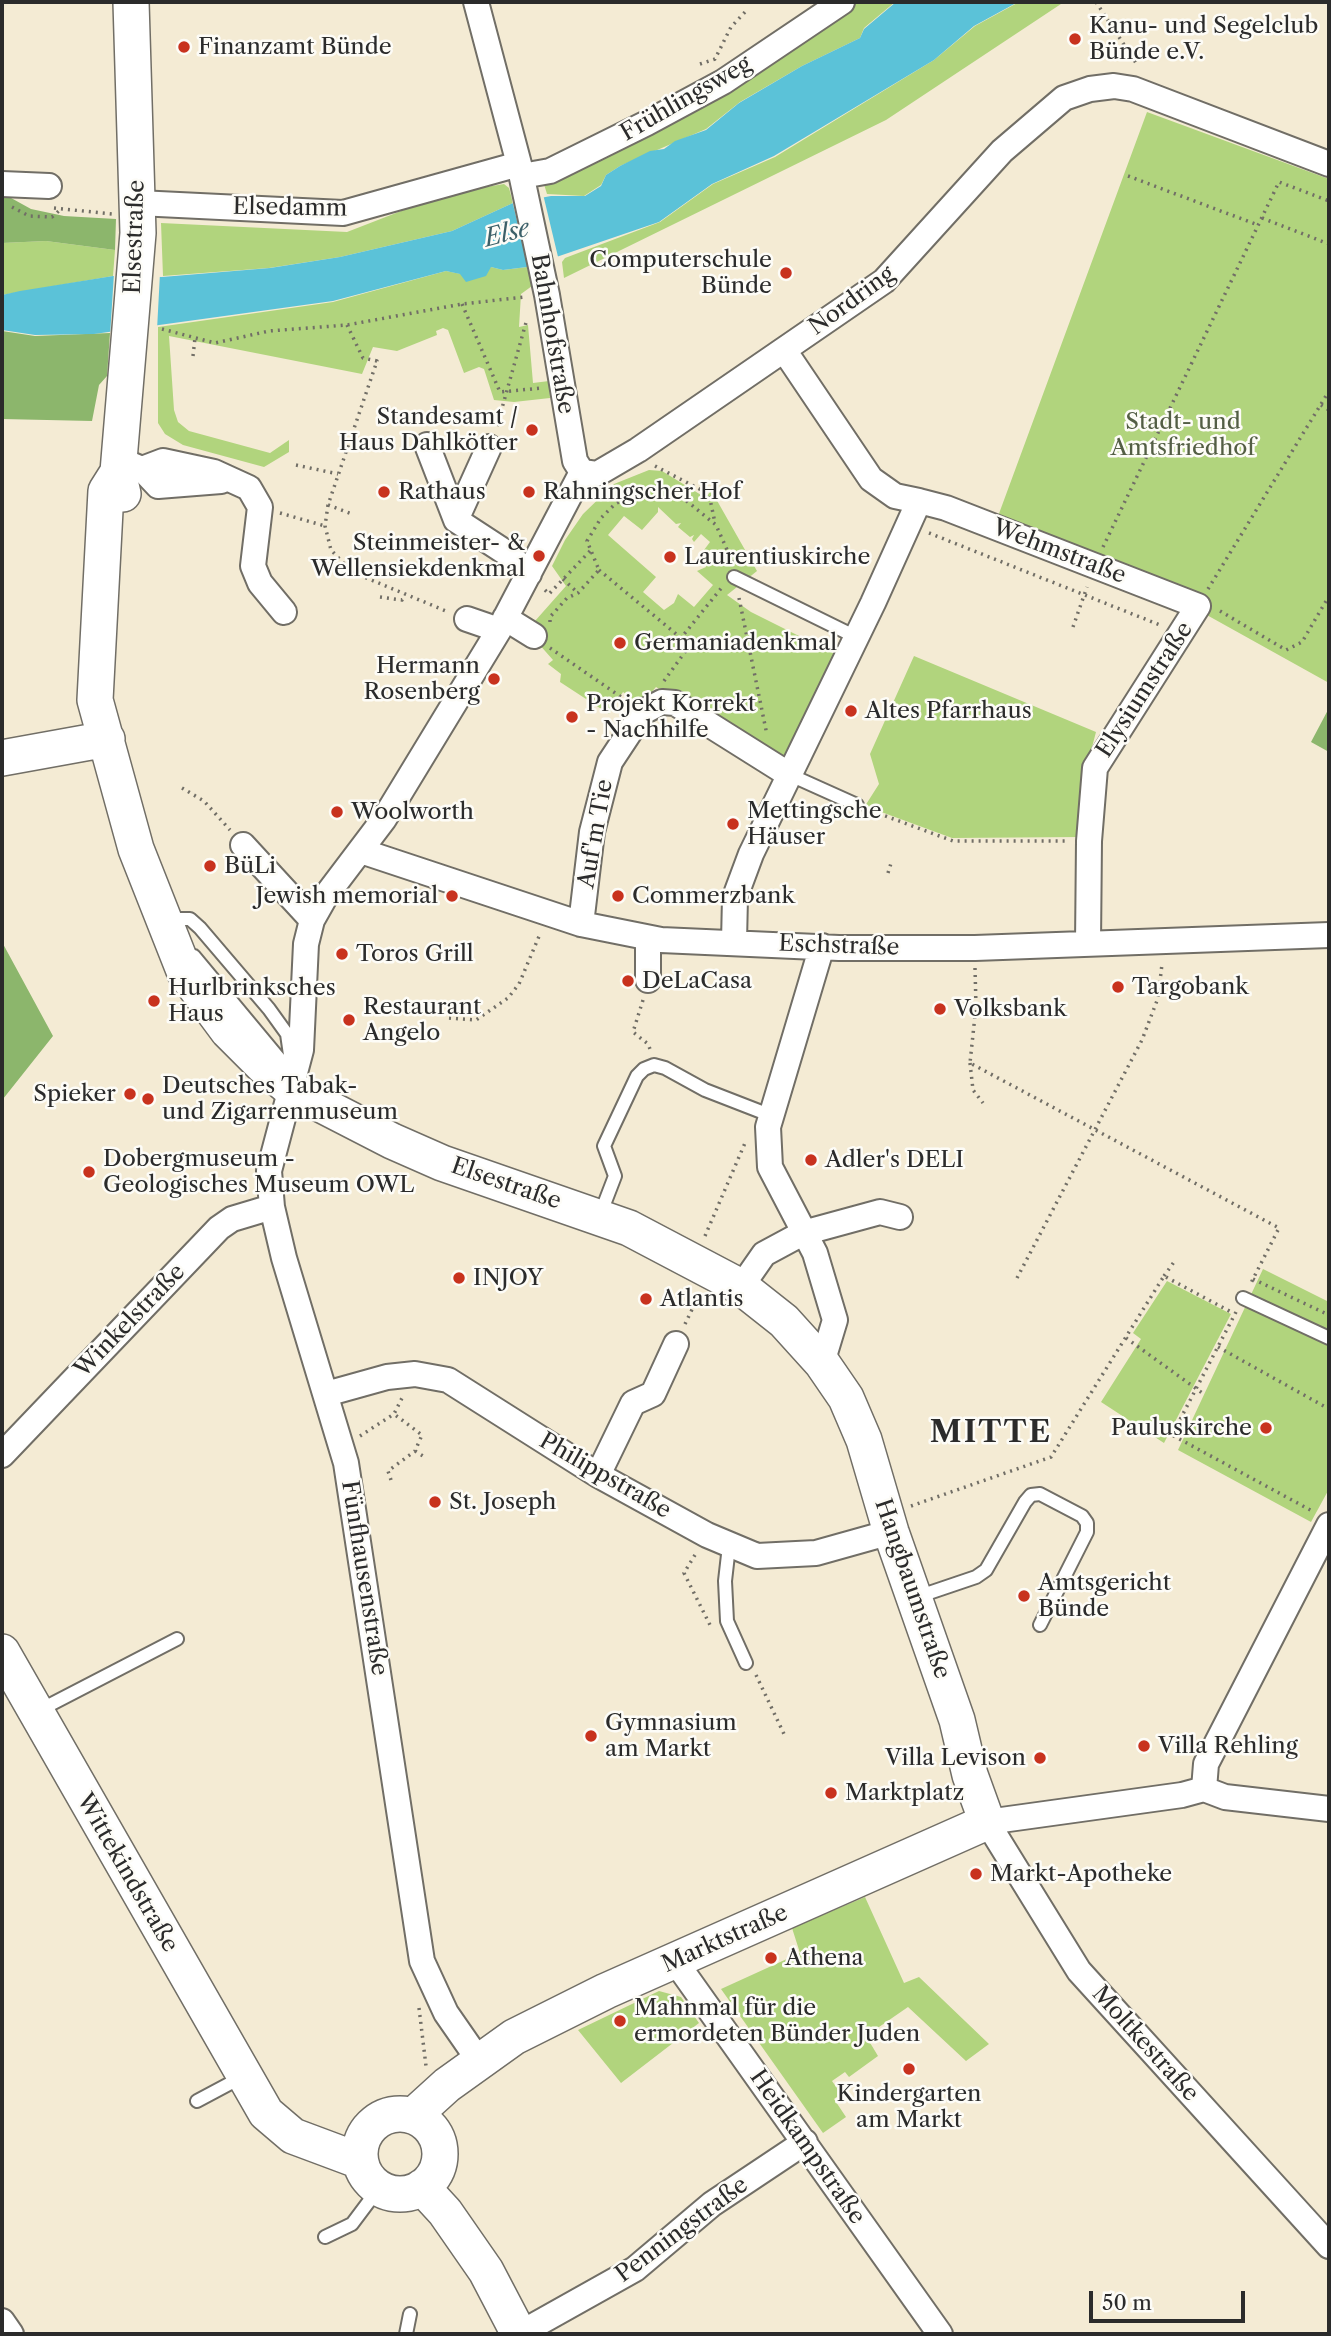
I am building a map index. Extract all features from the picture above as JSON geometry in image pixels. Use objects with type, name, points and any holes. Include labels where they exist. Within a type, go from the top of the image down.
[{"type":"street","name":"Elsestraße","points":[[131,2],[138,218],[114,702],[107,739],[136,849],[166,910],[172,945],[199,993],[228,1031],[262,1065],[293,1069],[392,1142],[442,1163],[600,1215],[702,1265]]},
{"type":"street","name":"Bahnhofstraße","points":[[476,2],[522,176],[542,270],[577,482]]},
{"type":"street","name":"Frühlingsweg","points":[[522,176],[550,171],[723,82],[842,2]]},
{"type":"street","name":"Nordring","points":[[577,482],[628,456],[884,281],[1002,151],[1064,98],[1090,89],[1114,86],[1133,89],[1329,163]]},
{"type":"street","name":"Elsedamm","points":[[138,218],[343,213],[522,176]]},
{"type":"street","points":[[5,195],[49,186]]},
{"type":"street","name":"Wehmstraße","points":[[784,350],[871,479],[895,496],[919,501],[1200,603]]},
{"type":"street","points":[[456,520],[491,442]]},
{"type":"street","points":[[427,445],[456,520],[508,554],[529,574]]},
{"type":"street","points":[[127,467],[158,486],[213,484],[225,480],[249,488],[260,507],[253,566],[260,583],[284,612]]},
{"type":"street","points":[[243,845],[312,920],[324,897],[361,851],[502,624],[577,482]]},
{"type":"street","points":[[733,942],[735,897],[768,815],[781,770],[856,637],[919,501]]},
{"type":"street","name":"Elysiumstraße","points":[[1088,943],[1089,841],[1095,768],[1200,603]]},
{"type":"street","points":[[467,619],[502,624],[546,638]]},
{"type":"street","points":[[643,712],[662,702],[675,703],[781,770]]},
{"type":"street","name":"Auf'm Tie","points":[[581,923],[592,832],[610,762],[643,712]]},
{"type":"street","points":[[2,758],[107,739]]},
{"type":"street","name":"Eschstraße","points":[[361,851],[545,921],[581,923],[648,938],[822,946],[975,957],[1088,943],[1163,949],[1329,935]]},
{"type":"street","name":"Fünfhausenstraße","points":[[312,920],[306,944],[293,1069],[269,1171],[272,1207],[284,1258],[342,1448],[422,1961],[446,2013],[476,2066]]},
{"type":"street","points":[[648,938],[648,980]]},
{"type":"street","points":[[822,946],[767,1115],[770,1167],[815,1253],[835,1320],[822,1363]]},
{"type":"street","name":"Winkelstraße","points":[[2,1455],[219,1228],[232,1219],[272,1207]]},
{"type":"street","points":[[741,1287],[764,1254],[803,1233],[880,1212],[900,1217]]},
{"type":"street","name":"Hangbaumstraße","points":[[702,1265],[741,1287],[784,1321],[822,1363],[846,1398],[864,1440],[913,1598],[957,1720],[970,1775],[987,1822]]},
{"type":"street","points":[[598,1475],[633,1404],[653,1394],[676,1344]]},
{"type":"street","name":"Philippstraße","points":[[326,1394],[387,1377],[415,1374],[448,1380],[598,1475],[707,1535],[757,1556],[816,1553],[889,1523]]},
{"type":"street","points":[[1203,1789],[1206,1764],[1323,1519]]},
{"type":"street","name":"Wittekindstraße","points":[[2,1652],[266,2113],[293,2136],[368,2161],[393,2193],[408,2193],[428,2152]]},
{"type":"street","points":[[987,1822],[1182,1795],[1203,1789],[1225,1797],[1329,1809]]},
{"type":"street","name":"Marktstraße","points":[[428,2152],[439,2092],[514,2037],[675,1961],[987,1822]]},
{"type":"street","name":"Moltkestraße","points":[[987,1822],[1079,1971],[1329,2246]]},
{"type":"street","name":"Heidkampstraße","points":[[675,1961],[940,2334]]},
{"type":"street","name":"Marktstraße","points":[[428,2152],[476,2066]]},
{"type":"street","points":[[368,2161],[377,2120],[395,2113],[428,2152],[445,2212],[486,2271],[519,2334]]},
{"type":"street","name":"Penningstraße","points":[[519,2334],[635,2269],[712,2204],[805,2142]]},
{"type":"street","points":[[2,2321],[11,2334]]},
{"type":"lane","points":[[734,577],[856,637]]},
{"type":"lane","points":[[781,770],[857,806]]},
{"type":"lane","points":[[166,910],[190,919],[200,928],[269,1009],[287,1034],[293,1069]]},
{"type":"lane","points":[[600,1215],[615,1176],[604,1146],[637,1076],[654,1065],[767,1115]]},
{"type":"lane","points":[[1243,1298],[1329,1338]]},
{"type":"lane","points":[[913,1598],[976,1577],[986,1570],[1025,1502],[1040,1493],[1082,1516],[1087,1522],[1087,1532],[1040,1625]]},
{"type":"lane","points":[[729,1546],[725,1581],[727,1621],[746,1663]]},
{"type":"lane","points":[[36,1712],[177,1639]]},
{"type":"lane","points":[[197,2101],[248,2085]]},
{"type":"lane","points":[[325,2237],[352,2224],[368,2161]]},
{"type":"lane","points":[[406,2334],[410,2314]]},
{"type":"path","points":[[1096,2],[1139,64],[1133,89]]},
{"type":"path","points":[[700,64],[715,59],[731,27],[746,11]]},
{"type":"path","points":[[1128,176],[1258,225]]},
{"type":"path","points":[[1073,627],[1095,565],[1279,181],[1329,201]]},
{"type":"path","points":[[5,195],[29,216],[52,217],[61,209],[138,218]]},
{"type":"path","points":[[1262,218],[1329,244]]},
{"type":"path","points":[[162,329],[215,343],[269,331],[347,326],[462,304],[522,298]]},
{"type":"path","points":[[462,304],[485,364],[500,393],[562,387]]},
{"type":"path","points":[[491,442],[530,308]]},
{"type":"path","points":[[347,326],[363,358],[377,360],[328,505],[325,526],[331,550],[352,572],[467,619]]},
{"type":"path","points":[[193,356],[195,338]]},
{"type":"path","points":[[1329,391],[1200,603],[1286,650],[1302,642],[1329,596]]},
{"type":"path","points":[[1321,405],[1329,410]]},
{"type":"path","points":[[296,465],[338,474]]},
{"type":"path","points":[[653,465],[709,494],[716,525],[733,557],[734,577],[781,770]]},
{"type":"path","points":[[599,570],[550,617],[546,638],[643,712],[690,645],[599,570],[587,541],[601,519],[615,504],[645,489],[672,489],[716,525]]},
{"type":"path","points":[[328,505],[352,514]]},
{"type":"path","points":[[260,507],[325,526]]},
{"type":"path","points":[[908,525],[1181,634]]},
{"type":"path","points":[[549,594],[591,550]]},
{"type":"path","points":[[681,638],[734,577]]},
{"type":"path","points":[[563,579],[578,593]]},
{"type":"path","points":[[380,597],[402,600],[405,595]]},
{"type":"path","points":[[183,788],[204,801],[243,845]]},
{"type":"path","points":[[857,806],[953,841],[1089,841]]},
{"type":"path","points":[[888,873],[892,860]]},
{"type":"path","points":[[449,1018],[476,1020],[508,998],[519,984],[545,921]]},
{"type":"path","points":[[1017,1278],[1149,1023],[1160,987],[1163,949]]},
{"type":"path","points":[[975,957],[976,1006],[970,1063],[973,1090],[983,1102]]},
{"type":"path","points":[[648,980],[633,1032],[648,1044],[654,1065]]},
{"type":"path","points":[[970,1063],[1279,1228],[1172,1435],[1323,1519]]},
{"type":"path","points":[[676,1344],[756,1118],[767,1115]]},
{"type":"path","points":[[889,1523],[1051,1457],[1174,1262]]},
{"type":"path","points":[[1164,1276],[1235,1314]]},
{"type":"path","points":[[1253,1279],[1329,1315]]},
{"type":"path","points":[[1126,1338],[1205,1395]]},
{"type":"path","points":[[1218,1347],[1329,1409]]},
{"type":"path","points":[[342,1448],[394,1414],[415,1374]]},
{"type":"path","points":[[391,1480],[388,1471],[415,1451],[422,1435],[394,1414]]},
{"type":"path","points":[[415,1451],[423,1456]]},
{"type":"path","points":[[700,1605],[684,1573],[707,1535]]},
{"type":"path","points":[[419,2006],[428,2079],[439,2092]]},
{"type":"green space","points":[[853,2],[895,2],[864,28],[860,38],[802,66],[740,102],[706,129],[620,166],[606,175],[601,185],[584,196],[547,194],[543,181]]},
{"type":"green space","points":[[1019,2],[1064,2],[886,120],[564,278],[562,262],[565,258],[660,222],[713,184],[775,157],[934,60],[975,26]]},
{"type":"green space","name":"Stadt- und Amtsfriedhof","points":[[1147,112],[1329,179],[1329,683],[1205,614],[1211,602],[997,519]]},
{"type":"green space","points":[[504,184],[509,188],[513,203],[452,231],[340,257],[269,268],[163,276],[161,223],[347,232],[445,194]]},
{"type":"green space","points":[[2,193],[31,209],[64,216],[116,219],[115,250],[46,241],[2,243]]},
{"type":"green space","points":[[46,241],[115,250],[113,276],[2,295],[2,243]]},
{"type":"green space","points":[[491,267],[503,270],[527,267],[532,286],[521,294],[519,327],[528,325],[533,383],[549,381],[550,398],[514,402],[494,400],[484,369],[479,367],[464,373],[448,330],[443,328],[436,331],[437,335],[397,351],[373,347],[362,374],[169,336],[174,410],[178,422],[189,431],[270,453],[289,440],[289,452],[264,467],[183,445],[165,434],[158,423],[158,327],[333,302],[446,271],[461,274]]},
{"type":"green space","points":[[2,331],[35,336],[110,333],[107,376],[99,385],[92,421],[2,419]]},
{"type":"green space","points":[[649,470],[662,471],[706,498],[711,490],[757,571],[727,595],[751,612],[841,657],[790,761],[777,763],[656,687],[640,705],[623,692],[609,714],[560,682],[561,674],[548,664],[553,660],[538,643],[535,621],[566,586],[552,566],[565,540],[583,514],[614,484]],"holes":[[[658,507],[676,524],[681,523],[678,527],[690,537],[694,535],[694,542],[701,534],[710,542],[704,550],[709,555],[706,567],[697,571],[713,585],[694,607],[678,594],[674,603],[664,610],[643,592],[656,577],[608,535],[624,516],[642,530],[658,512]]]},
{"type":"green space","points":[[914,656],[1096,732],[1079,797],[1080,837],[952,838],[865,806],[879,784],[870,754]]},
{"type":"green space","points":[[1329,708],[1329,752],[1311,742]]},
{"type":"green space","points":[[2,942],[53,1036],[3,1099],[2,1096]]},
{"type":"green space","points":[[1263,1269],[1329,1302],[1329,1489],[1311,1522],[1178,1450]]},
{"type":"green space","points":[[1167,1281],[1231,1314],[1164,1443],[1101,1402],[1141,1339],[1133,1333]]},
{"type":"green space","points":[[865,1897],[904,1983],[919,1977],[989,2044],[966,2061],[908,2007],[866,2036],[878,2056],[849,2077],[845,2072],[832,2081],[841,2094],[834,2099],[846,2117],[823,2133],[721,1989],[800,1953],[792,1928]]},
{"type":"green space","points":[[659,1991],[681,1997],[699,2023],[621,2083],[578,2030]]},
{"type":"water","name":"Else","points":[[896,2],[1018,2],[974,26],[934,60],[774,156],[712,184],[659,222],[527,267],[503,270],[491,267],[486,276],[466,282],[460,274],[446,271],[333,301],[94,334],[35,335],[2,330],[2,295],[113,276],[162,277],[270,268],[340,257],[452,231],[513,203],[551,196],[585,196],[601,186],[606,175],[620,166],[650,151],[664,149],[675,141],[706,130],[739,103],[802,66],[860,38],[864,29]]},
{"type":"pier","points":[[543,194],[559,261],[529,271],[512,200]]},
{"type":"pier","points":[[114,273],[160,273],[157,330],[110,336]]},
{"type":"place","name":"Kanu- und Segelclub Bünde e.V.","points":[[1075,39]]},
{"type":"place","name":"Finanzamt Bünde","points":[[184,47]]},
{"type":"place","name":"Computerschule Bünde","points":[[786,273]]},
{"type":"place","name":"Standesamt / Haus Dahlkötter","points":[[532,430]]},
{"type":"place","name":"Rathaus","points":[[384,492]]},
{"type":"place","name":"Rahningscher Hof","points":[[529,492]]},
{"type":"place","name":"Steinmeister- & Wellensiekdenkmal","points":[[539,556]]},
{"type":"place","name":"Laurentiuskirche","points":[[670,557]]},
{"type":"place","name":"Germaniadenkmal","points":[[620,643]]},
{"type":"place","name":"Hermann Rosenberg","points":[[494,679]]},
{"type":"place","name":"Altes Pfarrhaus","points":[[851,711]]},
{"type":"place","name":"Projekt Korrekt - Nachhilfe","points":[[572,717]]},
{"type":"place","name":"Woolworth","points":[[337,812]]},
{"type":"place","name":"Mettingsche Häuser","points":[[733,824]]},
{"type":"place","name":"BüLi","points":[[210,866]]},
{"type":"place","name":"Jewish memorial","points":[[452,896]]},
{"type":"place","name":"Commerzbank","points":[[618,896]]},
{"type":"place","name":"Toros Grill","points":[[342,954]]},
{"type":"place","name":"DeLaCasa","points":[[628,981]]},
{"type":"place","name":"Targobank","points":[[1118,987]]},
{"type":"place","name":"Hurlbrinksches Haus","points":[[154,1001]]},
{"type":"place","name":"Volksbank","points":[[940,1009]]},
{"type":"place","name":"Restaurant Angelo","points":[[349,1020]]},
{"type":"place","name":"Spieker","points":[[130,1094]]},
{"type":"place","name":"Deutsches Tabak- und Zigarrenmuseum","points":[[148,1099]]},
{"type":"place","name":"Adler's DELI","points":[[811,1160]]},
{"type":"place","name":"Dobergmuseum - Geologisches Museum OWL","points":[[89,1172]]},
{"type":"place","name":"INJOY","points":[[459,1278]]},
{"type":"place","name":"Atlantis","points":[[646,1299]]},
{"type":"place","name":"Pauluskirche","points":[[1266,1428]]},
{"type":"place","name":"St. Joseph","points":[[435,1502]]},
{"type":"place","name":"Amtsgericht Bünde","points":[[1024,1596]]},
{"type":"place","name":"Gymnasium am Markt","points":[[591,1736]]},
{"type":"place","name":"Villa Rehling","points":[[1144,1746]]},
{"type":"place","name":"Villa Levison","points":[[1040,1758]]},
{"type":"place","name":"Marktplatz","points":[[831,1793]]},
{"type":"place","name":"Markt-Apotheke","points":[[976,1874]]},
{"type":"place","name":"Athena","points":[[771,1958]]},
{"type":"place","name":"Mahnmal für die ermordeten Bünder Juden","points":[[620,2021]]},
{"type":"place","name":"Kindergarten am Markt","points":[[909,2069]]},
{"type":"district","name":"MITTE","points":[[991,1433]]}]
